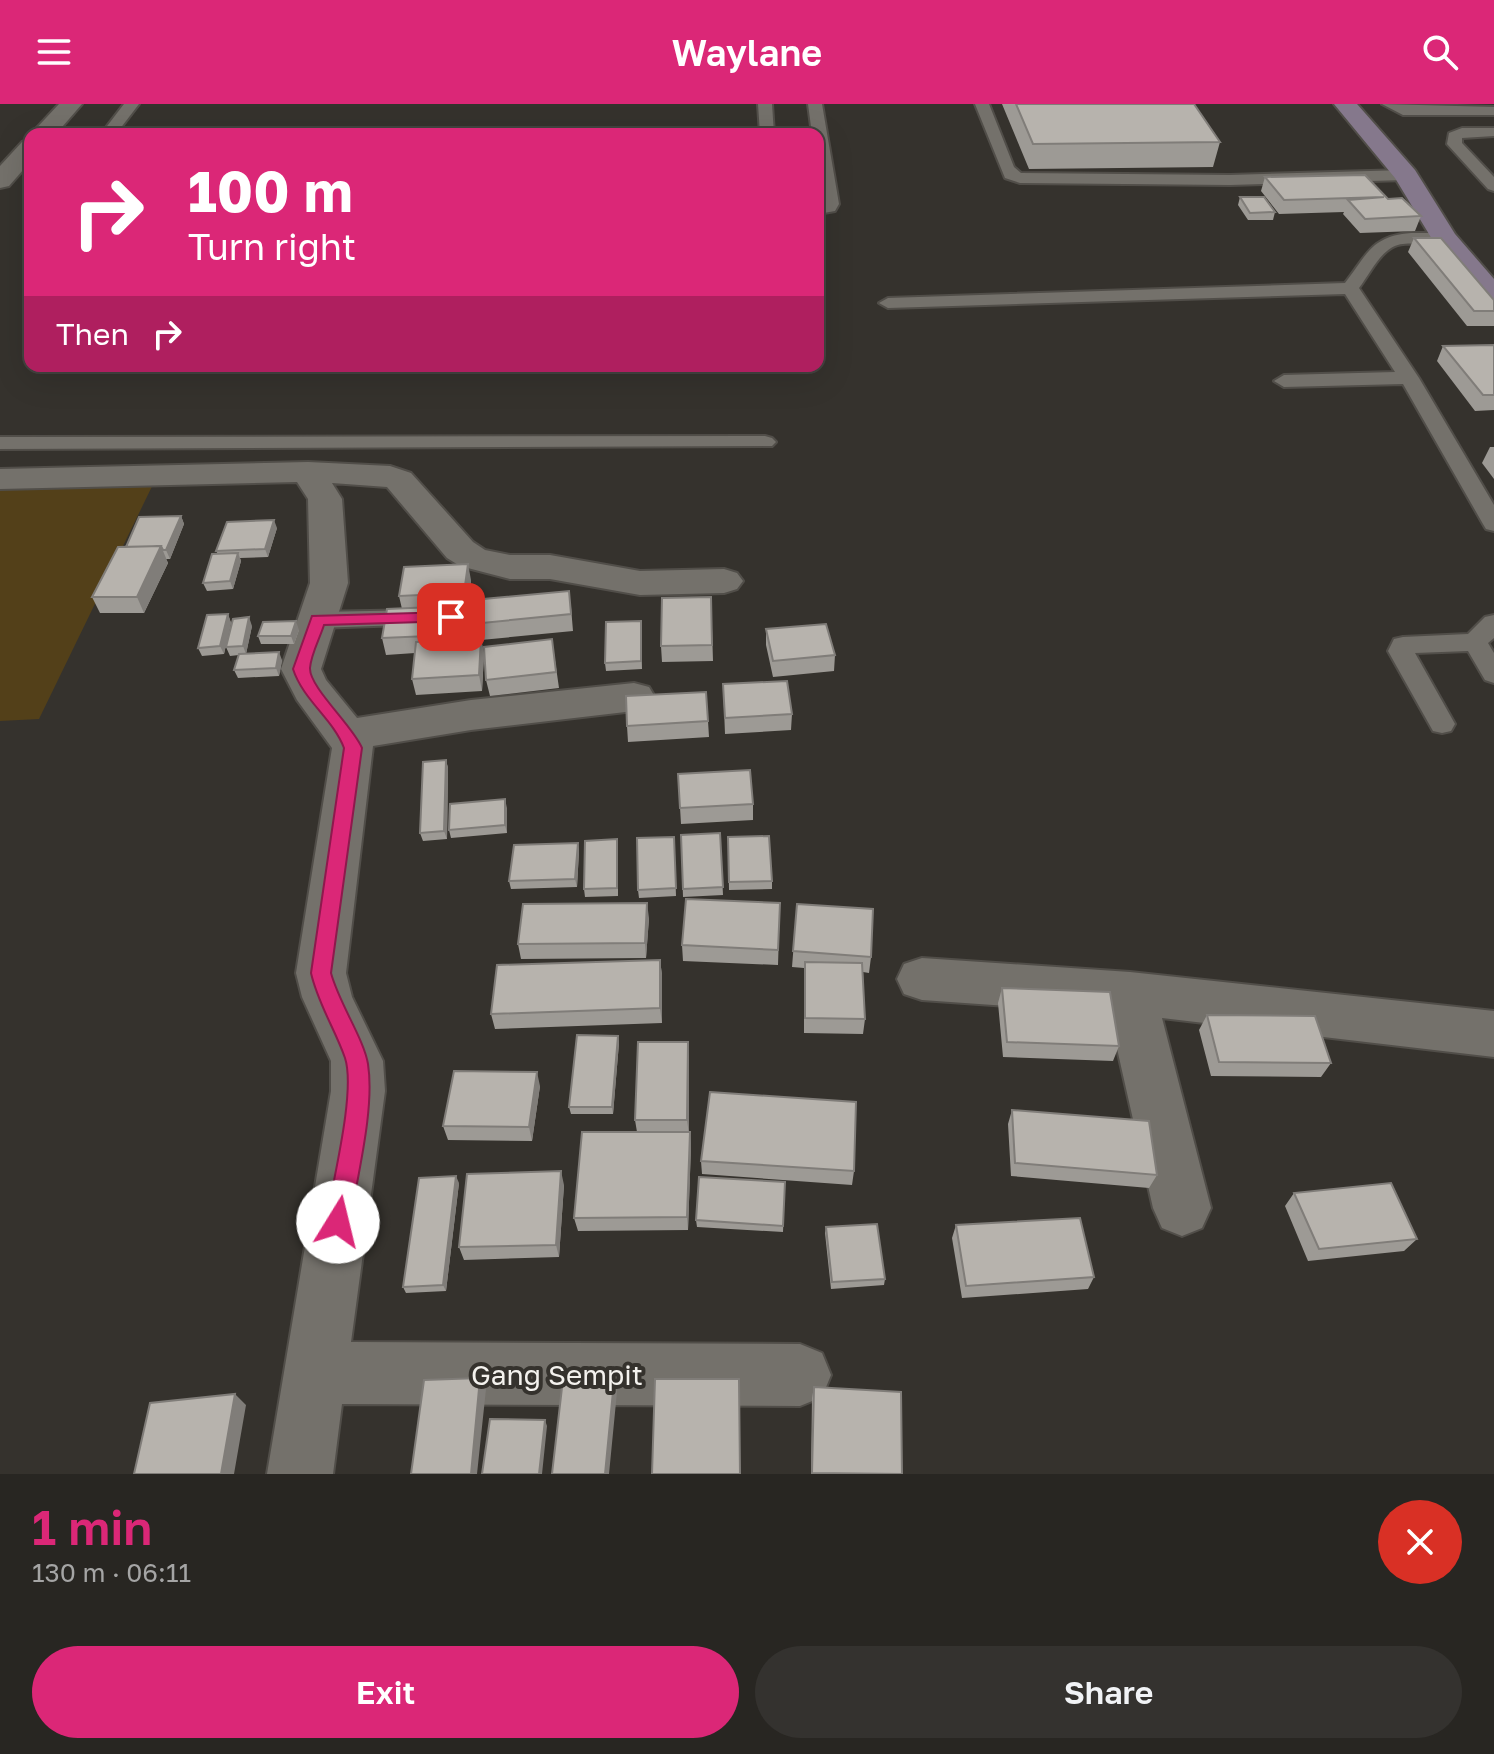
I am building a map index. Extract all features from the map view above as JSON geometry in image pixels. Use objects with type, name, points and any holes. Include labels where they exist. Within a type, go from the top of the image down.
[{"type":"street","points":[[49,128],[71,104]]},
{"type":"street","points":[[1345,104],[1406,175],[1444,238],[1494,297]]},
{"type":"street","points":[[0,181],[24,154]]},
{"type":"street","points":[[0,479],[308,472],[390,476],[399,480],[460,550],[473,558],[510,567],[550,567],[640,583],[724,581]]},
{"type":"street","points":[[300,1474],[358,1091],[357,1061],[327,997],[321,973],[353,748],[348,735],[306,683],[301,669],[329,583],[325,499],[308,472]]},
{"type":"street","points":[[348,735],[471,715],[634,697]]},
{"type":"street","points":[[922,979],[1130,993],[1494,1034]]},
{"type":"street","points":[[1130,993],[1182,1208]]},
{"type":"street","name":"Gang Sempit","points":[[314,1373],[800,1375]]},
{"type":"lane","points":[[113,128],[132,104]]},
{"type":"lane","points":[[765,104],[767,128]]},
{"type":"lane","points":[[815,104],[819,128]]},
{"type":"lane","points":[[982,104],[1006,167],[1011,175],[1020,178],[1226,173],[1406,175]]},
{"type":"lane","points":[[1389,104],[1403,111],[1494,111]]},
{"type":"lane","points":[[1494,132],[1462,132],[1454,136],[1455,144],[1494,186]]},
{"type":"lane","points":[[824,160],[831,204],[824,208]]},
{"type":"lane","points":[[888,303],[1350,288],[1378,249],[1390,241],[1444,238]]},
{"type":"lane","points":[[1350,288],[1409,378],[1494,524]]},
{"type":"lane","points":[[1284,381],[1409,378]]},
{"type":"lane","points":[[0,443],[765,442]]},
{"type":"lane","points":[[317,620],[451,617]]},
{"type":"lane","points":[[1442,724],[1401,651],[1403,645],[1475,642],[1494,623]]},
{"type":"lane","points":[[1475,642],[1494,674]]},
{"type":"shaded area","points":[[159,472],[39,719],[0,721],[0,477]]},
{"type":"building","points":[[1016,104],[1194,104],[1220,142],[1033,144]]},
{"type":"building","points":[[1365,175],[1388,199],[1402,198],[1421,216],[1365,219],[1348,200],[1384,197],[1284,200],[1265,177]]},
{"type":"building","points":[[1240,197],[1264,197],[1275,212],[1250,213]]},
{"type":"building","points":[[1414,238],[1441,238],[1494,300],[1494,311],[1474,311]]},
{"type":"building","points":[[1494,345],[1494,395],[1483,395],[1443,346]]},
{"type":"building","points":[[181,516],[166,550],[161,546],[126,547],[139,517]]},
{"type":"building","points":[[274,520],[265,549],[216,551],[227,522]]},
{"type":"building","points":[[161,546],[137,597],[92,597],[118,547]]},
{"type":"building","points":[[238,553],[230,581],[203,583],[212,554]]},
{"type":"building","points":[[468,564],[464,593],[399,596],[404,567]]},
{"type":"building","points":[[569,591],[571,614],[462,625],[462,601]]},
{"type":"building","points":[[711,597],[712,645],[661,646],[662,598]]},
{"type":"building","points":[[457,606],[453,635],[382,638],[387,609]]},
{"type":"building","points":[[228,614],[220,646],[198,648],[207,615]]},
{"type":"building","points":[[249,617],[243,646],[226,647],[233,619]]},
{"type":"building","points":[[296,621],[291,636],[258,636],[263,622]]},
{"type":"building","points":[[641,621],[641,661],[605,663],[606,622]]},
{"type":"building","points":[[826,624],[835,655],[773,661],[766,629]]},
{"type":"building","points":[[481,638],[479,675],[412,679],[416,642]]},
{"type":"building","points":[[552,639],[556,672],[486,680],[484,647]]},
{"type":"building","points":[[279,652],[276,668],[234,670],[239,654]]},
{"type":"building","points":[[787,681],[792,714],[725,718],[723,684]]},
{"type":"building","points":[[706,692],[708,721],[627,726],[626,696]]},
{"type":"building","points":[[446,760],[444,831],[420,833],[423,762]]},
{"type":"building","points":[[750,770],[753,804],[680,808],[678,774]]},
{"type":"building","points":[[505,799],[505,825],[449,830],[450,804]]},
{"type":"building","points":[[720,833],[723,887],[683,889],[681,835]]},
{"type":"building","points":[[769,836],[772,881],[729,882],[728,837]]},
{"type":"building","points":[[674,837],[676,888],[638,890],[637,838]]},
{"type":"building","points":[[617,839],[617,888],[584,889],[585,841]]},
{"type":"building","points":[[578,843],[575,879],[509,881],[514,845]]},
{"type":"building","points":[[686,899],[780,903],[778,950],[682,945]]},
{"type":"building","points":[[647,903],[645,943],[518,944],[523,904]]},
{"type":"building","points":[[797,904],[873,909],[871,957],[793,951]]},
{"type":"building","points":[[660,960],[660,1008],[491,1014],[497,965]]},
{"type":"building","points":[[805,962],[862,963],[865,1019],[805,1018]]},
{"type":"building","points":[[1002,988],[1110,992],[1119,1046],[1007,1042]]},
{"type":"building","points":[[1207,1015],[1315,1016],[1331,1063],[1219,1062]]},
{"type":"building","points":[[577,1035],[618,1036],[612,1107],[569,1107]]},
{"type":"building","points":[[638,1042],[688,1042],[687,1120],[635,1120]]},
{"type":"building","points":[[454,1071],[537,1072],[529,1127],[443,1126]]},
{"type":"building","points":[[710,1092],[856,1102],[854,1171],[701,1161]]},
{"type":"building","points":[[1012,1110],[1149,1121],[1157,1175],[1015,1163]]},
{"type":"building","points":[[582,1132],[690,1132],[687,1217],[574,1218]]},
{"type":"building","points":[[561,1171],[556,1245],[459,1247],[467,1174]]},
{"type":"building","points":[[456,1176],[443,1285],[403,1287],[419,1178]]},
{"type":"building","points":[[699,1177],[785,1182],[783,1226],[696,1220]]},
{"type":"building","points":[[1391,1183],[1417,1239],[1319,1249],[1294,1193]]},
{"type":"building","points":[[1080,1218],[1094,1277],[966,1286],[956,1225]]},
{"type":"building","points":[[877,1224],[885,1279],[832,1282],[826,1227]]},
{"type":"building","points":[[480,1378],[471,1474],[411,1474],[424,1380]]},
{"type":"building","points":[[563,1379],[614,1381],[605,1474],[552,1474]]},
{"type":"building","points":[[655,1379],[739,1379],[740,1474],[652,1474]]},
{"type":"building","points":[[814,1387],[901,1392],[902,1474],[812,1473]]},
{"type":"building","points":[[235,1394],[221,1474],[134,1474],[150,1403]]},
{"type":"building","points":[[490,1419],[545,1420],[539,1474],[482,1474]]},
{"type":"route","points":[[338,1222],[358,1091],[357,1061],[327,997],[321,973],[353,748],[348,735],[306,683],[301,669],[317,620],[451,617]]}]
